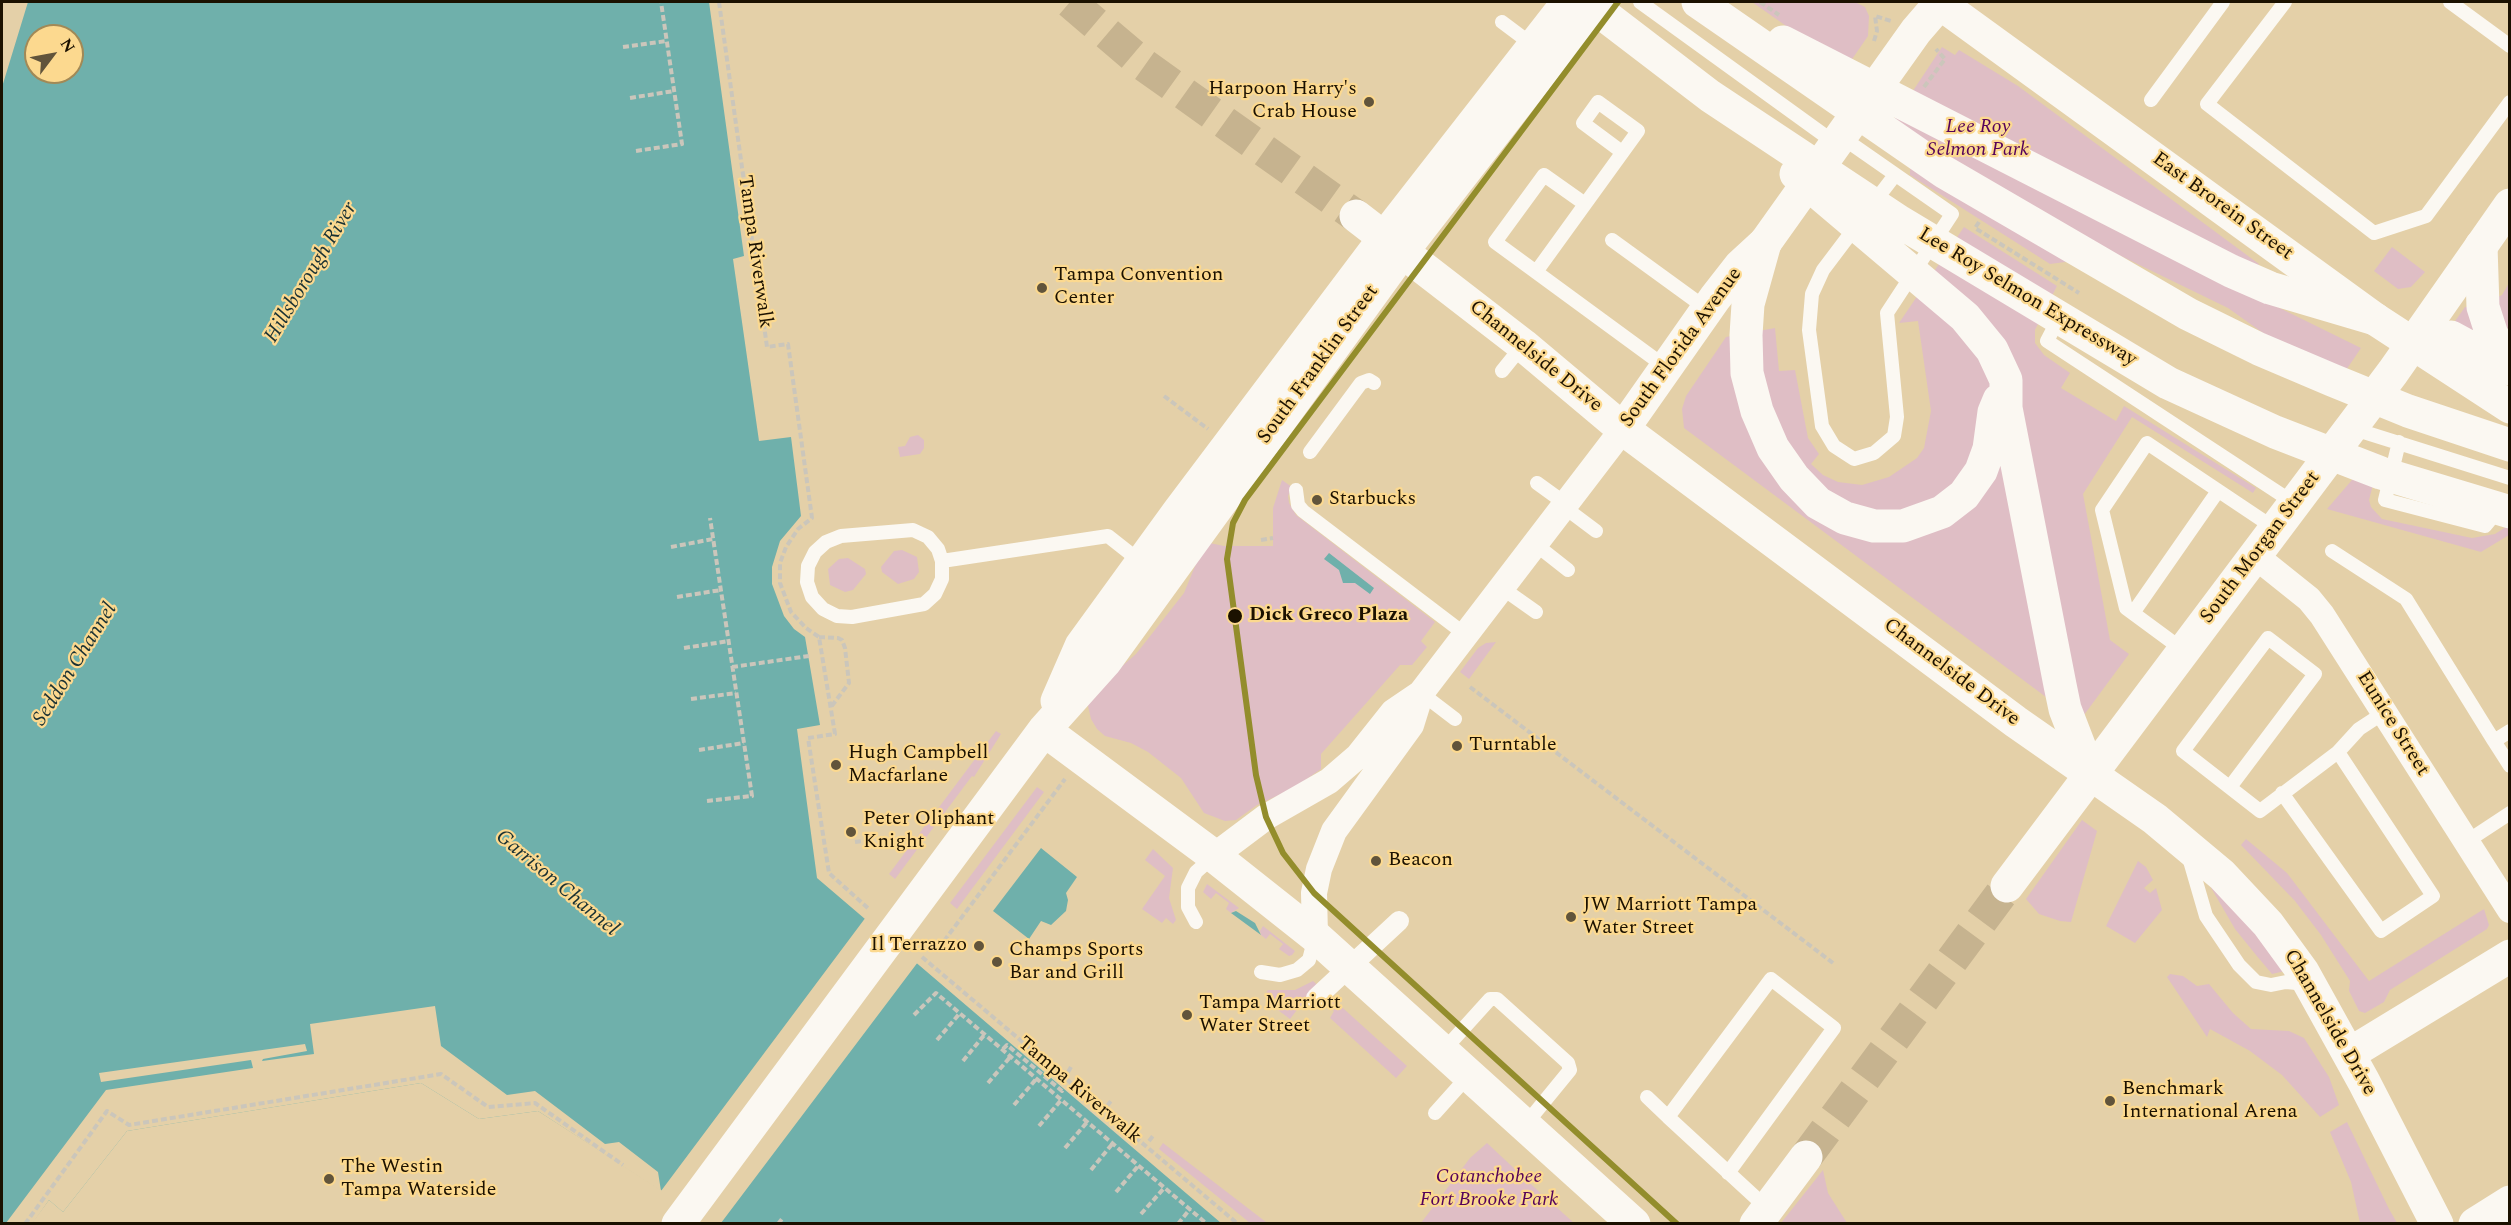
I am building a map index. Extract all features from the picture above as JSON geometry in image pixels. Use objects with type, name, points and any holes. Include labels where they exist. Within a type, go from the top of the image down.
[{"type":"main road","name":"South Franklin Street","points":[[1542,53],[1568,2]]},
{"type":"main road","name":"Lee Roy Selmon Expressway","points":[[1587,2],[1710,96],[1900,222],[2168,383],[2274,432],[2381,473],[2510,512]]},
{"type":"main road","name":"South Franklin Street","points":[[678,1222],[1044,730],[1104,662],[1152,571],[1393,245],[1542,53],[1596,2]]},
{"type":"main road","points":[[1699,2],[1845,73],[2190,251],[2270,288],[2375,319]]},
{"type":"main road","points":[[1699,2],[1944,172],[2188,314],[2259,349],[2408,411],[2510,445]]},
{"type":"main road","name":"South Florida Avenue","points":[[1623,429],[1707,309],[1740,266],[1765,243],[1916,31],[1940,2]]},
{"type":"main road","name":"East Brorein Street","points":[[1940,2],[2375,319],[2510,407]]},
{"type":"main road","points":[[1710,96],[1798,176],[1965,317],[1992,350],[2006,380],[2004,391],[1994,412],[1989,449],[1984,466],[1973,483],[1948,508],[1924,520],[1890,527],[1859,523],[1832,512],[1806,492],[1783,463],[1763,428],[1751,393],[1746,352],[1747,318],[1765,243]]},
{"type":"main road","name":"South Morgan Street","points":[[2007,886],[2274,528],[2352,428],[2510,206]]},
{"type":"main road","name":"Channelside Drive","points":[[1356,216],[1523,345],[1623,429],[2016,722],[2185,843],[2222,875],[2281,940],[2310,984],[2437,1224]]},
{"type":"main road","points":[[2481,246],[2483,307],[2492,335],[2510,363]]},
{"type":"main road","points":[[2414,343],[2451,337],[2510,369]]},
{"type":"main road","points":[[2004,391],[2062,697],[2090,774]]},
{"type":"main road","points":[[1044,730],[1074,766],[1214,856],[1315,936],[1634,1224]]},
{"type":"main road","points":[[2349,1054],[2510,956]]},
{"type":"main road","points":[[1762,1216],[1806,1157]]},
{"type":"main road","points":[[2475,1224],[2510,1202]]},
{"type":"street","name":"South Florida Avenue","points":[[1214,856],[1266,817],[1329,781],[1358,756],[1393,712],[1421,693],[1623,429]]},
{"type":"street","name":"Eunice Street","points":[[2254,555],[2309,599],[2322,615],[2510,909]]},
{"type":"street","name":"South Florida Avenue","points":[[1315,936],[1314,893],[1319,869],[1334,831],[1411,726],[1421,693]]},
{"type":"street","points":[[1316,998],[1399,921]]},
{"type":"lane","points":[[1640,2],[1838,140],[1895,175],[1952,214],[1887,312],[1897,417],[1894,436],[1874,453],[1854,459],[1834,446],[1822,426],[1809,330],[1812,294],[1822,270],[1895,175]]},
{"type":"lane","points":[[2151,100],[2223,2]]},
{"type":"lane","points":[[2285,2],[2207,104],[2374,233],[2426,216],[2510,102]]},
{"type":"lane","points":[[2450,2],[2510,46]]},
{"type":"lane","points":[[1502,22],[1542,53]]},
{"type":"lane","points":[[1536,272],[1622,152]]},
{"type":"lane","points":[[1585,204],[1544,175],[1495,242],[1666,368]]},
{"type":"lane","points":[[1612,240],[1707,309]]},
{"type":"lane","points":[[2067,305],[2046,341],[2294,503]]},
{"type":"lane","points":[[1502,371],[1523,345]]},
{"type":"lane","points":[[1310,452],[1361,383],[1369,380],[1374,383]]},
{"type":"lane","points":[[2352,428],[2510,478]]},
{"type":"lane","points":[[2399,442],[2385,500],[2486,526],[2510,495]]},
{"type":"lane","points":[[2183,650],[2126,608],[2102,510],[2147,443],[2274,528]]},
{"type":"lane","points":[[1537,483],[1596,531]]},
{"type":"lane","points":[[1296,490],[1298,505],[1303,511],[1466,634]]},
{"type":"lane","points":[[2133,613],[2218,491]]},
{"type":"lane","points":[[913,530],[928,537],[938,549],[942,561],[942,579],[935,594],[924,604],[852,617],[837,616],[822,609],[812,597],[807,582],[808,566],[815,552],[826,542],[841,537],[913,530]]},
{"type":"lane","points":[[942,561],[1108,536],[1152,571]]},
{"type":"lane","points":[[1535,544],[1568,570]]},
{"type":"lane","points":[[2332,550],[2406,599],[2510,766]]},
{"type":"lane","points":[[1502,588],[1536,612]]},
{"type":"lane","points":[[2230,787],[2315,674],[2268,638],[2183,751],[2260,811],[2338,752],[2359,729],[2385,712]]},
{"type":"lane","points":[[1421,693],[1455,719]]},
{"type":"lane","points":[[2494,741],[2510,731]]},
{"type":"lane","points":[[2282,793],[2381,932],[2433,896],[2338,752]]},
{"type":"lane","points":[[2466,842],[2510,813]]},
{"type":"lane","points":[[2185,843],[2197,894],[2206,916],[2239,965],[2256,982],[2271,985],[2286,982],[2310,984]]},
{"type":"lane","points":[[1196,922],[1188,908],[1188,888],[1196,872],[1214,856]]},
{"type":"lane","points":[[1261,972],[1280,975],[1297,970],[1309,960],[1315,936]]},
{"type":"lane","points":[[1668,1117],[1771,979],[1834,1028],[1728,1173]]},
{"type":"lane","points":[[1443,1051],[1490,999],[1497,999],[1568,1063],[1570,1070],[1525,1125]]},
{"type":"lane","points":[[1435,1113],[1469,1075]]},
{"type":"lane","points":[[1647,1097],[1728,1173],[1762,1216]]},
{"type":"path","points":[[636,151],[682,144],[661,2]]},
{"type":"path","name":"Tampa Riverwalk","points":[[719,2],[767,348],[788,344],[812,518],[798,529],[786,547],[780,563],[780,583],[791,612],[819,637]]},
{"type":"path","points":[[1873,44],[1877,31],[1875,16],[1879,15]]},
{"type":"path","points":[[623,48],[667,41]]},
{"type":"path","points":[[630,98],[674,91]]},
{"type":"path","points":[[1983,216],[1975,228],[2079,293]]},
{"type":"path","points":[[707,801],[752,796],[710,518]]},
{"type":"path","points":[[1261,540],[1273,538]]},
{"type":"path","points":[[671,547],[713,539]]},
{"type":"path","points":[[677,597],[721,590]]},
{"type":"path","points":[[831,706],[849,683],[845,648],[842,640],[838,638],[819,637],[835,734],[808,738],[829,873],[870,910]]},
{"type":"path","points":[[684,648],[729,641]]},
{"type":"path","points":[[732,667],[808,656]]},
{"type":"path","points":[[1470,687],[1833,963]]},
{"type":"path","points":[[691,699],[736,693]]},
{"type":"path","points":[[699,750],[744,743]]},
{"type":"path","points":[[944,940],[1074,766]]},
{"type":"path","points":[[855,842],[869,840]]},
{"type":"path","name":"Tampa Riverwalk","points":[[922,957],[1238,1224]]},
{"type":"path","points":[[914,1015],[936,993],[1207,1224]]},
{"type":"path","points":[[937,1040],[960,1013]]},
{"type":"path","points":[[963,1061],[985,1034]]},
{"type":"path","points":[[1003,1049],[1006,1045],[1062,1091],[1063,1089]]},
{"type":"path","points":[[988,1083],[1011,1056]]},
{"type":"path","points":[[25,1224],[107,1111],[129,1125],[441,1074],[488,1107],[535,1103],[623,1165]]},
{"type":"path","points":[[1014,1105],[1036,1078]]},
{"type":"path","points":[[1039,1126],[1062,1099]]},
{"type":"path","points":[[1107,1106],[1111,1101]]},
{"type":"path","points":[[1065,1148],[1088,1121]]},
{"type":"path","points":[[1149,1141],[1154,1136]]},
{"type":"path","points":[[1091,1170],[1113,1143]]},
{"type":"path","points":[[1116,1192],[1139,1165]]},
{"type":"path","points":[[1141,1214],[1165,1187]]},
{"type":"path","points":[[1178,1224],[1190,1209]]},
{"type":"green space","points":[[1752,2],[1855,2],[1865,7],[1869,16],[1868,36],[1846,68]]},
{"type":"green space","name":"Lee Roy Selmon Park","points":[[1942,47],[1955,55],[1959,50],[2018,86],[2259,264],[2243,290],[2361,348],[2336,385],[2228,308],[2119,255],[2050,264],[1910,175],[1911,142],[1889,127]]},
{"type":"green space","points":[[1964,227],[2057,286],[2035,330],[2035,343],[2044,355],[2070,373],[2061,388],[2116,421],[2124,406],[2256,488],[2253,493],[2132,417],[2083,494],[2110,640],[2129,654],[2084,715],[2050,700],[1684,428],[1682,409],[1686,396],[1726,337],[1775,328],[1779,371],[1795,370],[1808,438],[1819,454],[1811,464],[1823,475],[1838,482],[1862,485],[1889,477],[1917,458],[1924,448],[1931,411],[1918,321],[1899,323]]},
{"type":"green space","points":[[2392,247],[2425,272],[2411,287],[2398,289],[2374,271]]},
{"type":"green space","points":[[2509,283],[2509,343],[2496,298],[2502,295]]},
{"type":"green space","points":[[2465,307],[2468,307],[2482,338],[2453,324]]},
{"type":"green space","points":[[918,435],[924,440],[924,448],[920,454],[900,457],[898,447],[905,446],[910,437]]},
{"type":"green space","points":[[2376,452],[2379,462],[2369,500],[2371,507],[2382,519],[2472,538],[2495,534],[2509,525],[2509,535],[2481,552],[2327,509]]},
{"type":"green space","name":"Dick Greco Plaza","points":[[1282,480],[1292,487],[1288,496],[1289,503],[1296,515],[1435,622],[1421,641],[1427,647],[1412,665],[1400,665],[1321,754],[1321,769],[1294,788],[1257,805],[1236,820],[1225,821],[1204,813],[1181,778],[1148,752],[1131,743],[1105,736],[1091,719],[1088,706],[1091,693],[1136,654],[1184,593],[1205,542],[1224,546],[1273,546],[1273,508]]},
{"type":"green space","points":[[902,550],[917,557],[919,572],[914,579],[898,584],[882,572],[881,567],[894,551]]},
{"type":"green space","points":[[848,558],[865,569],[866,574],[853,590],[845,592],[830,585],[828,569],[839,559]]},
{"type":"green space","points":[[1496,642],[1469,679],[1460,672],[1478,648],[1486,643]]},
{"type":"green space","points":[[996,731],[1001,734],[974,777],[972,776],[895,879],[889,874]]},
{"type":"green space","points":[[1037,787],[1044,792],[957,909],[950,903]]},
{"type":"green space","points":[[2082,820],[2097,831],[2071,922],[2039,914],[2026,899]]},
{"type":"green space","points":[[2246,839],[2287,873],[2369,981],[2484,909],[2489,925],[2487,929],[2390,990],[2384,1002],[2365,1013],[2359,1011],[2349,991],[2350,981],[2321,935],[2295,901],[2241,845]]},
{"type":"green space","points":[[1153,849],[1173,868],[1169,898],[1176,920],[1173,924],[1166,918],[1162,923],[1142,909],[1165,876],[1145,860]]},
{"type":"green space","points":[[2138,861],[2146,867],[2153,880],[2144,888],[2150,893],[2156,888],[2162,910],[2135,943],[2106,926]]},
{"type":"green space","points":[[2206,879],[2240,911],[2285,971],[2272,974],[2235,929]]},
{"type":"green space","points":[[1207,884],[1239,908],[1231,913],[1226,909],[1229,903],[1216,893],[1211,899],[1203,892]]},
{"type":"green space","points":[[1263,926],[1295,951],[1292,955],[1289,956],[1279,949],[1283,944],[1270,934],[1266,939],[1261,935],[1260,931]]},
{"type":"green space","points":[[2170,974],[2183,976],[2197,986],[2209,984],[2233,1013],[2251,1029],[2289,1031],[2304,1038],[2329,1077],[2339,1105],[2320,1117],[2282,1075],[2250,1051],[2210,1029],[2207,1037],[2167,977]]},
{"type":"green space","points":[[1313,981],[1407,1066],[1396,1078],[1330,1018],[1334,1011],[1310,993],[1290,1019],[1271,1005],[1275,1000],[1266,993],[1268,990],[1295,990]]},
{"type":"green space","points":[[2347,1122],[2397,1223],[2360,1223],[2351,1182],[2330,1132]]},
{"type":"green space","points":[[1163,1143],[1266,1222],[1250,1223],[1159,1149]]},
{"type":"green space","name":"Cotanchobee Fort Brooke Park","points":[[1487,1143],[1574,1223],[1421,1223],[1470,1158]]},
{"type":"green space","points":[[1823,1170],[1828,1193],[1847,1223],[1781,1223]]},
{"type":"water","points":[[28,2],[709,2],[744,256],[733,259],[759,441],[791,437],[801,516],[780,541],[772,567],[772,584],[784,616],[794,629],[805,637],[820,725],[797,729],[817,878],[1221,1223],[699,1223],[664,1192],[538,1111],[479,1119],[421,1083],[127,1131],[63,1212],[49,1200],[32,1223],[2,1224],[2,87]]},
{"type":"water","points":[[1329,553],[1374,588],[1370,594],[1355,583],[1343,583],[1339,570],[1324,559]]},
{"type":"water","points":[[1041,848],[1077,877],[1066,893],[1068,900],[1066,911],[1051,925],[1041,921],[1029,939],[993,911]]},
{"type":"water","points":[[1236,911],[1255,923],[1261,935],[1231,913]]},
{"type":"pier","points":[[866,917],[918,962],[721,1223],[694,1224],[661,1191]]},
{"type":"pier","points":[[435,1006],[441,1046],[507,1095],[535,1091],[605,1144],[619,1142],[658,1172],[661,1191],[538,1111],[479,1119],[421,1083],[127,1131],[63,1212],[49,1200],[32,1224],[6,1223],[106,1090],[253,1068],[251,1060],[101,1082],[99,1073],[305,1044],[307,1051],[262,1061],[314,1054],[310,1024]]},
{"type":"tunnel","points":[[1070,2],[1144,65],[1356,216]]},
{"type":"tunnel","points":[[1806,1157],[2007,886]]},
{"type":"transit line","points":[[1618,2],[1245,500],[1233,523],[1227,559],[1256,775],[1266,817],[1283,853],[1314,893],[1677,1224]]},
{"type":"place","name":"Harpoon Harry's Crab House","points":[[1369,102]]},
{"type":"place","name":"Tampa Convention Center","points":[[1042,288]]},
{"type":"place","name":"Starbucks","points":[[1317,500]]},
{"type":"place","name":"Dick Greco Plaza","points":[[1235,616]]},
{"type":"place","name":"Turntable","points":[[1457,746]]},
{"type":"place","name":"Hugh Campbell Macfarlane","points":[[836,765]]},
{"type":"place","name":"Peter Oliphant Knight","points":[[851,832]]},
{"type":"place","name":"Beacon","points":[[1376,861]]},
{"type":"place","name":"JW Marriott Tampa Water Street","points":[[1571,917]]},
{"type":"place","name":"Il Terrazzo","points":[[979,946]]},
{"type":"place","name":"Champs Sports Bar and Grill","points":[[997,962]]},
{"type":"place","name":"Tampa Marriott Water Street","points":[[1187,1015]]},
{"type":"place","name":"Benchmark International Arena","points":[[2110,1101]]},
{"type":"place","name":"The Westin Tampa Waterside","points":[[329,1179]]},
{"type":"water label","name":"Hillsborough River","points":[[312,273]]},
{"type":"water label","name":"Seddon Channel","points":[[76,665]]},
{"type":"water label","name":"Garrison Channel","points":[[556,884]]}]
